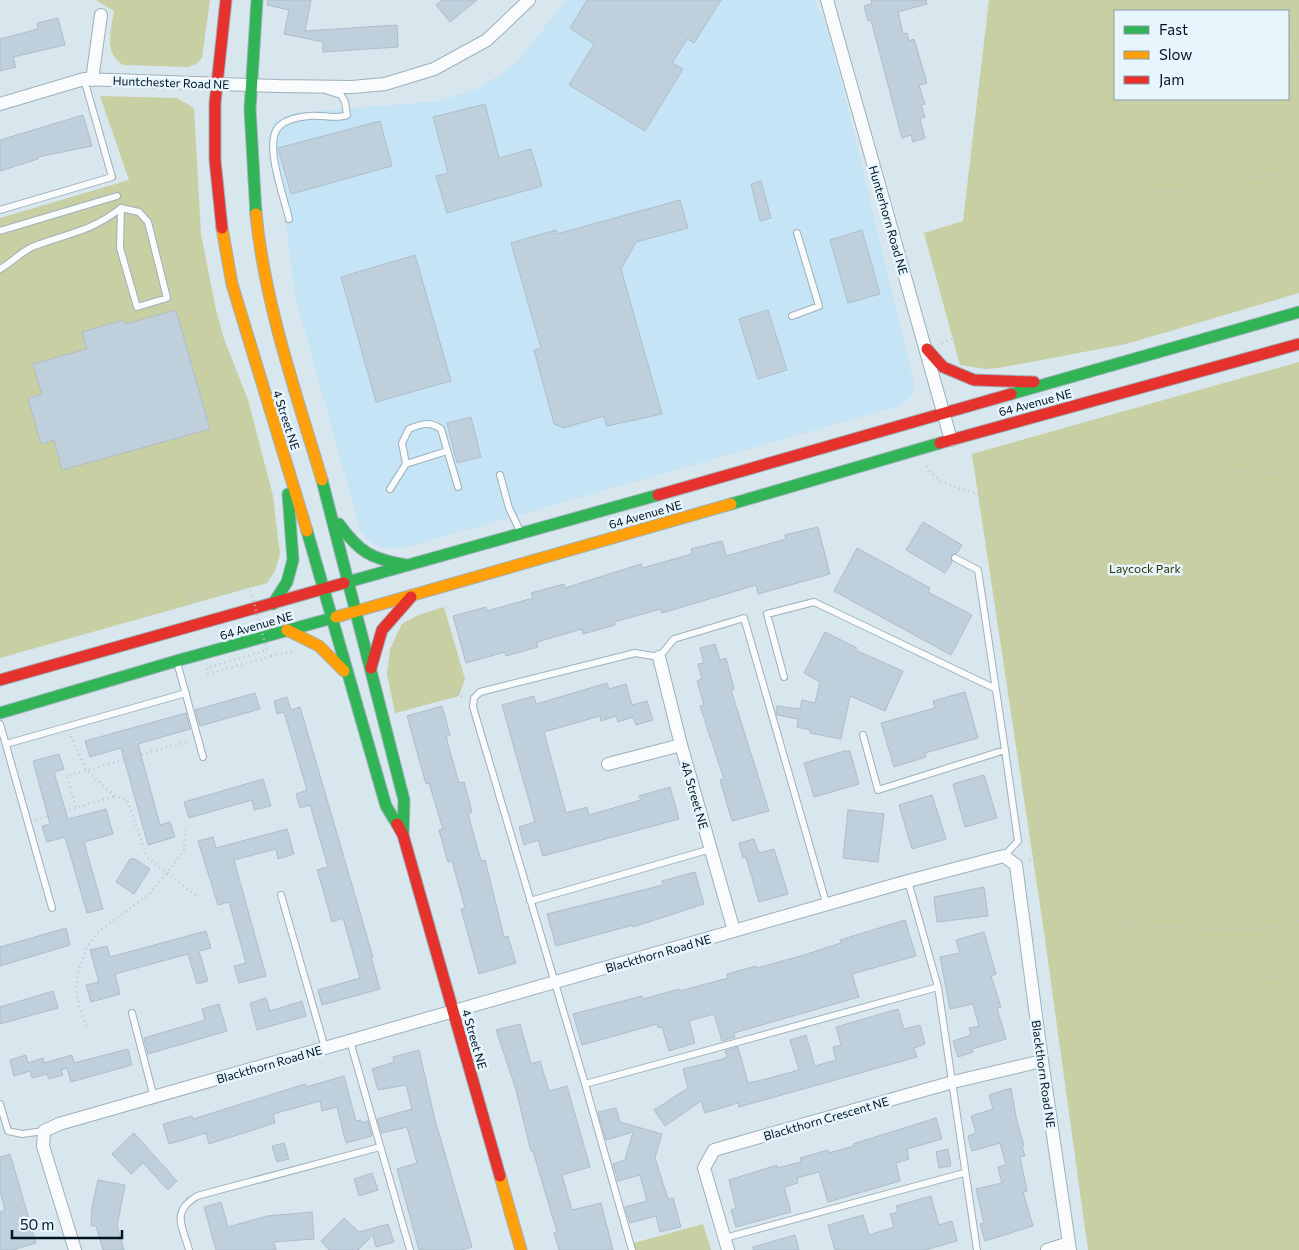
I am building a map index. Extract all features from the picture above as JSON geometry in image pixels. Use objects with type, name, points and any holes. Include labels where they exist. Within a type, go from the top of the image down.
[{"type":"main road","name":"4 Street NE","points":[[226,0],[215,104],[215,160],[224,243],[232,284],[247,339],[325,589],[348,677],[386,806],[403,835],[521,1250]]},
{"type":"main road","name":"4 Street NE","points":[[257,0],[251,86],[250,135],[253,188],[269,290],[357,611],[404,800],[403,835]]},
{"type":"main road","name":"64 Avenue NE","points":[[0,680],[349,583],[1299,312]]},
{"type":"main road","name":"64 Avenue NE","points":[[0,713],[176,661],[411,597],[951,440],[1299,344]]},
{"type":"main road","points":[[926,349],[943,367],[974,380],[1057,382]]},
{"type":"main road","points":[[273,604],[287,582],[293,560],[285,458]]},
{"type":"main road","points":[[331,513],[358,550],[374,559],[409,566]]},
{"type":"main road","points":[[371,668],[382,630],[411,597]]},
{"type":"main road","points":[[287,630],[314,640],[331,654],[348,677]]},
{"type":"street","name":"Huntchester Road NE","points":[[0,104],[88,79],[251,86],[312,87],[385,84],[434,69],[487,40],[529,0]]},
{"type":"street","name":"Hunterhorn Road NE","points":[[827,0],[951,440]]},
{"type":"street","points":[[88,79],[101,15]]},
{"type":"street","name":"4A Street NE","points":[[659,658],[681,745],[734,931]]},
{"type":"street","points":[[608,764],[681,745]]},
{"type":"street","points":[[1004,856],[1016,865]]},
{"type":"street","name":"Blackthorn Road NE","points":[[44,1131],[59,1124],[827,906],[908,881],[1004,856]]},
{"type":"street","name":"Blackthorn Road NE","points":[[1016,865],[1042,1061],[1070,1247]]},
{"type":"street","name":"Blackthorn Crescent NE","points":[[727,1244],[704,1168],[714,1150],[953,1082],[1042,1061]]},
{"type":"street","points":[[44,1131],[43,1146],[75,1250]]},
{"type":"street","points":[[1047,1250],[1070,1247]]},
{"type":"lane","points":[[0,210],[112,177],[88,79]]},
{"type":"lane","points":[[289,218],[272,147],[278,127],[291,120],[310,116],[342,118],[347,115],[345,102],[341,95],[312,87]]},
{"type":"lane","points":[[0,231],[117,196]]},
{"type":"lane","points":[[0,269],[13,262],[30,248],[102,222],[121,208],[138,212],[148,222],[168,298],[137,307],[120,248],[121,208]]},
{"type":"lane","points":[[792,316],[820,306],[797,233]]},
{"type":"lane","points":[[406,464],[402,443],[408,429],[422,424],[434,424],[441,429],[458,488]]},
{"type":"lane","points":[[390,489],[406,464],[447,451]]},
{"type":"lane","points":[[500,475],[509,508],[521,534]]},
{"type":"lane","points":[[954,558],[978,570],[1018,841],[1004,856]]},
{"type":"lane","points":[[784,677],[767,614],[814,602],[996,690]]},
{"type":"lane","points":[[632,1250],[585,1084],[473,708],[474,698],[480,692],[635,653],[659,658],[674,639],[744,618],[827,906]]},
{"type":"lane","points":[[176,661],[203,758]]},
{"type":"lane","points":[[6,744],[186,693]]},
{"type":"lane","points":[[0,724],[52,908]]},
{"type":"lane","points":[[862,735],[878,790],[1005,750]]},
{"type":"lane","points":[[530,901],[711,849]]},
{"type":"lane","points":[[908,881],[938,987],[953,1082],[964,1173],[977,1250]]},
{"type":"lane","points":[[281,895],[325,1048]]},
{"type":"lane","points":[[585,1084],[938,987]]},
{"type":"lane","points":[[132,1013],[154,1098]]},
{"type":"lane","points":[[350,1041],[410,1250]]},
{"type":"lane","points":[[0,1104],[8,1131],[22,1134],[44,1131]]},
{"type":"lane","points":[[189,1250],[180,1216],[184,1204],[197,1196],[380,1147]]},
{"type":"lane","points":[[727,1244],[964,1173]]},
{"type":"path","points":[[1289,22],[1299,60]]},
{"type":"path","points":[[926,349],[959,337],[1014,197],[1050,172],[1104,171],[1150,192],[1219,185],[1299,170]]},
{"type":"path","points":[[927,466],[932,476],[943,483],[982,496],[987,504],[1020,687],[1041,825],[1040,856]]},
{"type":"path","points":[[1044,858],[1056,836],[1054,599],[1079,537],[1090,527],[1163,478],[1212,466],[1299,477]]},
{"type":"path","points":[[1090,527],[1116,546],[1133,619],[1124,639],[1119,728],[1218,930]]},
{"type":"path","points":[[246,580],[187,595],[189,601],[248,585],[268,650],[207,668],[208,674],[302,648]]},
{"type":"path","points":[[390,639],[459,696],[474,698]]},
{"type":"path","points":[[64,728],[74,739],[86,770],[116,796],[128,800],[147,857],[196,896]]},
{"type":"path","points":[[76,807],[67,776],[198,738]]},
{"type":"path","points":[[28,822],[116,796]]},
{"type":"path","points":[[86,1026],[79,1007],[76,988],[79,969],[87,947],[98,932],[148,895],[167,873],[184,850],[185,830]]},
{"type":"path","points":[[1016,865],[1040,856],[1080,885],[1143,943],[1176,993],[1196,1005],[1214,1002],[1230,995],[1252,980],[1299,975]]},
{"type":"path","points":[[1122,923],[1218,930],[1264,929],[1299,921]]},
{"type":"shaded area","points":[[567,0],[814,0],[826,24],[844,92],[914,384],[913,394],[907,401],[896,407],[403,548],[383,548],[367,540],[360,529],[295,295],[284,209],[268,139],[275,121],[293,113],[441,101],[479,88],[513,66]]},
{"type":"green space","points":[[96,0],[210,0],[202,58],[196,64],[188,67],[123,65],[113,54],[110,41],[114,11]]},
{"type":"green space","points":[[989,0],[1299,0],[1299,293],[1126,344],[998,368],[986,369],[960,365],[924,233],[963,221]]},
{"type":"green space","points":[[100,96],[177,98],[194,108],[201,234],[216,310],[224,339],[248,400],[273,496],[280,554],[275,571],[267,583],[0,658],[0,218],[129,180]]},
{"type":"green space","name":"Laycock Park","points":[[1299,362],[1299,1250],[1088,1250],[1044,932],[972,454]]},
{"type":"green space","points":[[444,607],[465,679],[459,696],[395,713],[387,674],[390,649],[402,624],[418,615]]},
{"type":"green space","points":[[703,1224],[711,1250],[636,1250],[634,1243]]},
{"type":"building","points":[[268,0],[311,0],[305,31],[397,25],[398,47],[323,52],[323,42],[284,34],[289,10],[267,5]]},
{"type":"building","points":[[442,0],[477,0],[450,22],[436,5]]},
{"type":"building","points":[[587,0],[721,0],[694,43],[687,39],[672,63],[683,69],[645,131],[569,85],[594,44],[570,28]]},
{"type":"building","points":[[871,0],[926,0],[927,4],[898,12],[903,34],[907,33],[909,41],[914,39],[927,83],[919,85],[925,104],[921,105],[925,117],[920,119],[925,138],[913,142],[911,135],[902,138],[871,20],[868,21],[864,6],[872,4]]},
{"type":"building","points":[[58,18],[65,45],[13,57],[16,67],[0,71],[0,39],[38,29],[37,23]]},
{"type":"building","points":[[485,104],[499,158],[531,149],[542,186],[447,213],[436,176],[448,173],[433,117]]},
{"type":"building","points":[[83,115],[92,146],[38,157],[38,159],[0,171],[0,140]]},
{"type":"building","points":[[380,121],[392,166],[291,194],[278,148]]},
{"type":"building","points":[[761,181],[771,218],[760,221],[751,184]]},
{"type":"building","points":[[680,200],[688,228],[636,242],[621,269],[662,414],[607,426],[604,416],[564,428],[554,424],[534,350],[541,348],[511,243],[556,230],[557,234]]},
{"type":"building","points":[[862,230],[880,294],[848,303],[830,240]]},
{"type":"building","points":[[415,255],[451,381],[376,402],[341,277]]},
{"type":"building","points":[[176,310],[210,429],[62,470],[54,440],[41,444],[28,398],[42,394],[33,364],[87,349],[82,332],[124,320],[126,324]]},
{"type":"building","points":[[768,310],[787,370],[758,379],[739,319]]},
{"type":"building","points":[[471,417],[481,457],[457,463],[447,423]]},
{"type":"building","points":[[923,522],[962,545],[957,553],[951,555],[952,562],[945,573],[906,550]]},
{"type":"building","points":[[818,527],[830,574],[758,594],[756,585],[662,613],[661,609],[614,622],[615,625],[583,634],[582,629],[537,642],[538,647],[506,656],[505,652],[466,663],[453,616],[486,607],[487,611],[533,598],[531,593],[564,584],[565,588],[641,564],[642,568],[692,554],[691,549],[722,541],[726,556],[786,539],[785,535]]},
{"type":"building","points":[[857,548],[930,588],[928,592],[972,615],[951,655],[834,591]]},
{"type":"building","points":[[825,632],[857,648],[855,650],[903,671],[885,711],[850,696],[841,739],[810,733],[810,730],[797,727],[798,719],[777,715],[776,712],[777,706],[800,709],[802,700],[815,703],[820,682],[804,673]]},
{"type":"building","points":[[715,644],[720,660],[726,658],[734,689],[731,690],[769,811],[732,821],[720,780],[724,779],[700,706],[704,705],[697,681],[702,679],[698,664],[704,663],[700,648]]},
{"type":"building","points":[[607,683],[609,689],[626,684],[632,705],[647,701],[653,720],[636,725],[633,717],[618,722],[616,716],[601,721],[600,716],[544,732],[566,813],[587,807],[589,815],[641,800],[639,796],[670,787],[679,819],[543,856],[538,840],[524,845],[519,827],[535,822],[502,705],[534,696],[536,704]]},
{"type":"building","points":[[965,692],[978,738],[925,753],[926,757],[894,767],[881,723],[935,708],[933,701]]},
{"type":"building","points":[[255,693],[260,709],[200,726],[195,710]]},
{"type":"building","points":[[287,697],[291,710],[300,707],[373,957],[371,957],[380,989],[322,1005],[318,990],[360,978],[343,918],[332,922],[317,870],[328,867],[310,805],[300,808],[296,794],[307,790],[284,712],[277,714],[274,701]]},
{"type":"building","points":[[442,706],[450,735],[446,737],[459,783],[464,782],[472,812],[468,814],[481,861],[485,860],[504,937],[508,936],[516,963],[479,974],[461,909],[465,908],[452,861],[448,862],[439,830],[443,829],[429,783],[426,784],[407,716]]},
{"type":"building","points":[[186,713],[190,729],[138,744],[160,825],[170,822],[175,837],[148,845],[121,748],[90,757],[85,741]]},
{"type":"building","points":[[850,751],[859,784],[814,797],[804,763]]},
{"type":"building","points":[[59,754],[64,769],[54,772],[68,819],[106,809],[113,834],[84,842],[103,909],[87,913],[65,837],[47,842],[42,826],[50,824],[33,761]]},
{"type":"building","points":[[984,775],[997,818],[965,827],[953,784]]},
{"type":"building","points":[[263,779],[271,806],[254,810],[252,800],[189,818],[184,802]]},
{"type":"building","points":[[932,795],[946,839],[912,849],[899,805]]},
{"type":"building","points":[[848,810],[884,814],[878,862],[843,858]]},
{"type":"building","points":[[287,829],[294,854],[278,859],[276,849],[234,860],[266,976],[239,983],[234,966],[246,963],[229,902],[218,905],[198,841],[213,837],[216,848]]},
{"type":"building","points":[[754,839],[759,853],[774,849],[788,894],[759,902],[746,857],[743,858],[739,843]]},
{"type":"building","points":[[130,859],[135,859],[150,869],[134,894],[116,882]]},
{"type":"building","points":[[695,872],[704,904],[633,927],[633,925],[556,946],[547,914],[663,885],[662,881]]},
{"type":"building","points":[[984,887],[988,916],[937,922],[934,897]]},
{"type":"building","points":[[905,920],[916,956],[852,974],[859,997],[734,1033],[735,1037],[722,1041],[714,1014],[689,1021],[695,1043],[669,1051],[662,1027],[658,1028],[657,1024],[582,1045],[573,1014],[642,996],[643,999],[728,978],[727,974],[804,955],[841,943],[840,940]]},
{"type":"building","points":[[66,928],[70,945],[0,966],[0,947]]},
{"type":"building","points":[[206,931],[211,948],[199,951],[208,981],[197,984],[188,954],[115,974],[120,994],[91,1002],[86,985],[99,982],[90,950],[107,946],[110,957]]},
{"type":"building","points":[[984,932],[996,974],[991,976],[1001,1007],[997,1008],[1006,1039],[972,1049],[973,1052],[958,1057],[953,1041],[971,1035],[969,1028],[979,1026],[973,1004],[950,1009],[940,957],[960,953],[956,940]]},
{"type":"building","points":[[53,991],[58,1008],[0,1024],[0,1007]]},
{"type":"building","points":[[266,998],[270,1011],[302,1001],[306,1016],[257,1030],[250,1003]]},
{"type":"building","points":[[219,1004],[227,1031],[148,1054],[144,1038],[205,1020],[202,1009]]},
{"type":"building","points":[[898,1009],[904,1029],[920,1025],[925,1044],[914,1048],[917,1057],[739,1107],[738,1103],[705,1113],[701,1101],[665,1126],[654,1110],[688,1088],[683,1069],[723,1059],[727,1057],[725,1051],[738,1047],[748,1083],[762,1080],[799,1070],[790,1040],[806,1035],[815,1066],[836,1060],[833,1047],[841,1045],[836,1027]]},
{"type":"building","points":[[520,1024],[531,1064],[540,1061],[549,1091],[567,1086],[590,1167],[562,1175],[572,1210],[601,1203],[613,1250],[559,1250],[554,1233],[557,1232],[533,1151],[531,1151],[516,1090],[496,1030]]},
{"type":"building","points":[[128,1049],[132,1065],[71,1082],[67,1068],[61,1070],[63,1075],[49,1079],[47,1074],[32,1078],[30,1071],[14,1076],[10,1060],[26,1055],[28,1063],[43,1058],[44,1063],[72,1055],[74,1063]]},
{"type":"building","points":[[419,1050],[435,1120],[472,1247],[462,1250],[419,1250],[397,1169],[417,1163],[407,1127],[382,1133],[377,1119],[412,1109],[406,1085],[378,1090],[372,1069],[394,1062],[393,1057]]},
{"type":"building","points":[[344,1076],[356,1121],[361,1120],[362,1123],[368,1121],[372,1136],[346,1143],[337,1107],[322,1111],[320,1101],[273,1114],[275,1123],[209,1144],[206,1133],[169,1144],[163,1124],[192,1116],[193,1119],[305,1084],[306,1087]]},
{"type":"building","points":[[1011,1088],[1024,1146],[1022,1147],[1025,1156],[1020,1157],[1027,1191],[1023,1192],[1033,1226],[985,1241],[980,1224],[984,1223],[976,1189],[1002,1183],[998,1167],[1006,1165],[1000,1143],[972,1151],[968,1136],[976,1133],[971,1116],[993,1109],[989,1095]]},
{"type":"building","points":[[616,1108],[620,1122],[662,1134],[655,1158],[668,1199],[673,1198],[681,1227],[660,1232],[656,1216],[630,1223],[625,1207],[647,1201],[640,1175],[618,1181],[613,1164],[625,1160],[633,1132],[606,1140],[598,1112]]},
{"type":"building","points":[[936,1118],[942,1139],[907,1149],[909,1159],[896,1163],[900,1181],[828,1202],[819,1172],[797,1178],[798,1183],[784,1187],[791,1212],[736,1227],[731,1210],[736,1208],[729,1180],[777,1165],[777,1168],[801,1162],[800,1158],[828,1150],[829,1153],[854,1146],[853,1144]]},
{"type":"building","points":[[134,1133],[177,1181],[168,1190],[143,1163],[131,1174],[112,1154]]},
{"type":"building","points":[[284,1143],[289,1159],[277,1162],[272,1146]]},
{"type":"building","points":[[948,1149],[951,1166],[939,1168],[936,1152]]},
{"type":"building","points":[[10,1154],[36,1243],[13,1250],[0,1250],[0,1212],[5,1210],[0,1191],[0,1157]]},
{"type":"building","points":[[372,1173],[378,1190],[359,1196],[354,1179]]},
{"type":"building","points":[[98,1180],[125,1185],[117,1226],[124,1250],[103,1250],[96,1226],[91,1226],[92,1207]]},
{"type":"building","points":[[931,1196],[939,1225],[952,1221],[957,1241],[925,1250],[835,1250],[828,1225],[863,1215],[869,1235],[894,1227],[890,1214],[898,1212],[896,1206]]},
{"type":"building","points":[[221,1202],[228,1227],[267,1216],[312,1212],[314,1239],[274,1242],[276,1250],[216,1250],[204,1207]]},
{"type":"building","points":[[344,1218],[359,1232],[388,1224],[394,1242],[376,1247],[373,1235],[358,1250],[329,1250],[321,1241]]},
{"type":"building","points":[[795,1235],[799,1250],[753,1250],[753,1247]]},
{"type":"traffic: fast","points":[[256,214],[250,109],[257,0]]},
{"type":"traffic: fast","points":[[1011,394],[1299,312]]},
{"type":"traffic: fast","points":[[731,504],[940,443]]},
{"type":"traffic: fast","points":[[322,480],[404,800],[403,835]]},
{"type":"traffic: fast","points":[[273,604],[287,582],[293,560],[288,494]]},
{"type":"traffic: fast","points":[[344,583],[658,495]]},
{"type":"traffic: fast","points":[[339,524],[354,542],[368,553],[384,560],[406,565]]},
{"type":"traffic: fast","points":[[307,531],[386,806],[397,824]]},
{"type":"traffic: fast","points":[[0,713],[176,661],[336,617]]},
{"type":"traffic: slow","points":[[256,214],[266,282],[274,315],[322,480]]},
{"type":"traffic: slow","points":[[222,228],[232,284],[307,531]]},
{"type":"traffic: slow","points":[[336,617],[731,504]]},
{"type":"traffic: slow","points":[[287,630],[319,646],[344,671]]},
{"type":"traffic: slow","points":[[500,1176],[521,1250]]},
{"type":"traffic: jam","points":[[222,228],[215,160],[215,103],[226,0]]},
{"type":"traffic: jam","points":[[940,443],[1299,344]]},
{"type":"traffic: jam","points":[[927,349],[943,367],[974,380],[1034,382]]},
{"type":"traffic: jam","points":[[658,495],[1011,394]]},
{"type":"traffic: jam","points":[[0,680],[344,583]]},
{"type":"traffic: jam","points":[[371,668],[382,630],[411,597]]},
{"type":"traffic: jam","points":[[397,824],[403,835],[500,1176]]}]
